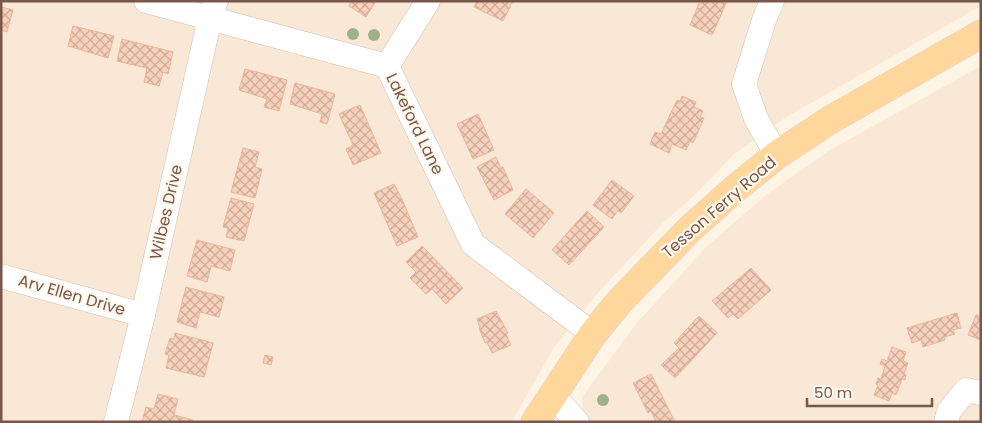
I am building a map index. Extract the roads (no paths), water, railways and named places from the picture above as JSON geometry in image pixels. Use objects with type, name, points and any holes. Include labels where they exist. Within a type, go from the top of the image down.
[{"type":"main road","name":"Tesson Ferry Road","points":[[535,422],[593,334],[650,268],[736,188],[777,155],[830,120],[981,34]]},
{"type":"street","name":"Lakeford Lane","points":[[146,1],[213,10],[387,66],[473,244],[593,334]]},
{"type":"street","points":[[387,66],[428,1]]},
{"type":"street","points":[[772,1],[764,20],[744,84],[756,119],[777,155]]},
{"type":"street","name":"Wilbes Drive","points":[[116,422],[143,315],[213,10]]},
{"type":"street","name":"Arv Ellen Drive","points":[[1,276],[143,315]]},
{"type":"street","points":[[946,422],[949,411],[966,390],[981,393]]},
{"type":"street","points":[[552,394],[577,422]]}]
